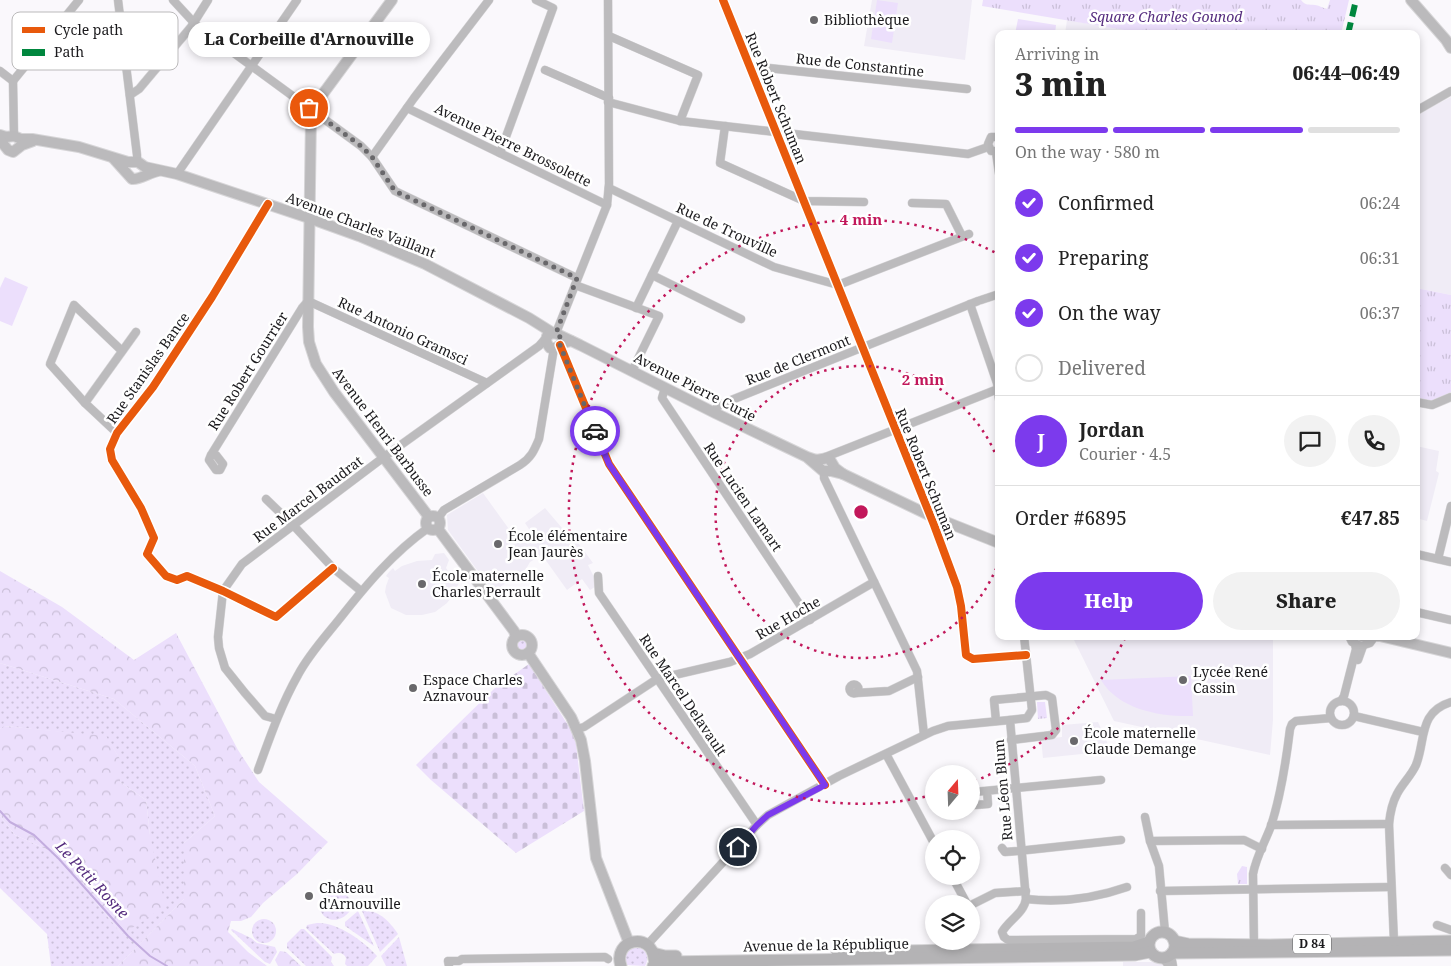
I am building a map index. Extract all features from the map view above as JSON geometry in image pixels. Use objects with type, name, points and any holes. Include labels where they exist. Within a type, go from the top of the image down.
[{"type":"main road","name":"Avenue Henri Barbusse","points":[[392,0],[314,106],[309,218],[309,342],[316,364],[334,392],[514,631],[516,637]]},
{"type":"main road","points":[[1411,0],[1449,44]]},
{"type":"main road","points":[[9,140],[39,141],[64,146],[105,155],[136,167]]},
{"type":"main road","name":"Avenue Charles Vaillant","points":[[136,167],[164,170],[178,174],[309,218],[418,260],[540,324],[556,341]]},
{"type":"main road","name":"Avenue Pierre Curie","points":[[556,341],[632,371],[806,457],[827,463],[843,474],[930,516],[995,542]]},
{"type":"main road","points":[[525,635],[530,639],[532,648],[528,653],[519,655],[514,651],[512,642],[516,637],[525,635]]},
{"type":"main road","points":[[1397,640],[1451,652]]},
{"type":"main road","points":[[528,653],[577,729],[584,749],[596,858],[629,943],[622,949],[616,961]]},
{"type":"main road","points":[[1150,947],[1153,935],[1161,932],[1169,934],[1174,941],[1174,950],[1170,960]]},
{"type":"main road","name":"Avenue de la République","points":[[629,943],[639,941],[665,956],[1150,947]]},
{"type":"main road","name":"D 84","points":[[1174,941],[1188,944],[1254,944],[1451,941]]},
{"type":"main road","name":"Avenue de la République","points":[[652,966],[665,962],[1135,955],[1150,947]]},
{"type":"main road","name":"D 84","points":[[1150,947],[1156,957],[1170,960],[1451,950]]},
{"type":"main road","points":[[650,949],[654,959],[652,966]]},
{"type":"street","points":[[69,12],[79,0]]},
{"type":"street","points":[[173,0],[194,23],[361,146],[372,157],[395,191],[576,282],[659,316],[632,371]]},
{"type":"street","points":[[178,42],[194,23],[208,0]]},
{"type":"street","points":[[178,174],[297,0]]},
{"type":"street","points":[[372,157],[489,0]]},
{"type":"street","points":[[500,153],[553,8],[536,0]]},
{"type":"street","points":[[258,770],[276,719],[298,674],[318,645],[361,591],[389,559],[433,523],[444,510],[528,460],[534,453],[539,439],[556,341],[576,282],[607,205],[609,188],[608,0]]},
{"type":"street","name":"Rue Robert Schuman","points":[[723,0],[957,586],[966,655],[973,659],[1026,655]]},
{"type":"street","points":[[609,36],[698,76],[680,121]]},
{"type":"street","name":"Rue de Constantine","points":[[750,66],[967,89]]},
{"type":"street","points":[[9,140],[13,81],[22,70]]},
{"type":"street","points":[[127,70],[138,154],[136,167]]},
{"type":"street","points":[[130,95],[139,89],[155,70]]},
{"type":"street","points":[[544,70],[608,100],[680,121],[965,153],[988,147]]},
{"type":"street","points":[[0,71],[13,81]]},
{"type":"street","points":[[1420,109],[1451,92]]},
{"type":"street","name":"Avenue Pierre Brossolette","points":[[407,108],[607,205]]},
{"type":"street","points":[[724,126],[720,163],[804,201],[864,202]]},
{"type":"street","points":[[988,147],[989,139],[995,136]]},
{"type":"street","points":[[988,147],[991,151],[995,152]]},
{"type":"street","name":"Rue de Trouville","points":[[609,188],[774,267],[838,285]]},
{"type":"street","points":[[838,285],[965,235],[946,204],[912,203]]},
{"type":"street","name":"Rue Stanislas Bance","points":[[223,591],[187,576],[178,580],[166,576],[148,554],[154,538],[141,508],[112,460],[110,450],[117,433],[153,387],[207,305],[268,204]]},
{"type":"street","points":[[636,308],[678,221]]},
{"type":"street","points":[[652,275],[741,319]]},
{"type":"street","name":"Rue de Clermont","points":[[714,413],[717,407],[724,403],[995,295]]},
{"type":"street","name":"Rue Antonio Gramsci","points":[[308,301],[487,384]]},
{"type":"street","name":"Rue Robert Gourrier","points":[[211,455],[308,301]]},
{"type":"street","points":[[976,302],[995,377]]},
{"type":"street","points":[[117,433],[85,403],[50,364],[74,305],[122,350]]},
{"type":"street","points":[[85,403],[136,332]]},
{"type":"street","points":[[556,341],[609,464],[825,785]]},
{"type":"street","name":"Rue Marcel Baudrat","points":[[276,719],[266,716],[240,688],[225,668],[219,648],[218,638],[223,591],[242,564],[384,457],[487,384],[556,341]]},
{"type":"street","name":"Rue Lucien Lamart","points":[[666,388],[662,398],[810,620]]},
{"type":"street","points":[[924,735],[918,677],[824,478],[827,463],[895,428],[995,390]]},
{"type":"street","points":[[1420,403],[1432,405],[1451,397]]},
{"type":"street","points":[[266,499],[333,568],[361,591]]},
{"type":"street","points":[[1438,559],[1451,506]]},
{"type":"street","points":[[1420,555],[1451,562]]},
{"type":"street","points":[[223,591],[276,617],[333,568]]},
{"type":"street","name":"Rue Marcel Delavault","points":[[598,576],[599,593],[757,825]]},
{"type":"street","name":"Rue Hoche","points":[[577,729],[584,727],[657,679],[740,659],[874,582]]},
{"type":"street","points":[[1420,613],[1451,620]]},
{"type":"street","name":"Rue Léon Blum","points":[[1024,640],[1032,710],[1027,718],[1010,720],[1026,900]]},
{"type":"street","points":[[1344,702],[1356,649],[1360,642]]},
{"type":"street","points":[[856,693],[889,691],[918,677]]},
{"type":"street","points":[[996,721],[994,700],[1046,695],[1052,698],[1056,730],[1052,735],[1011,740]]},
{"type":"street","points":[[1344,702],[1353,709],[1354,716],[1351,721],[1344,725],[1336,724],[1331,718],[1331,708],[1333,705],[1344,702]]},
{"type":"street","points":[[1394,942],[1394,902],[1391,886],[1389,824],[1391,808],[1396,794],[1416,764],[1423,732],[1433,712],[1438,707],[1451,702]]},
{"type":"street","points":[[1354,716],[1423,732]]},
{"type":"street","points":[[1254,944],[1254,866],[1271,826],[1279,795],[1292,724],[1302,719],[1331,718]]},
{"type":"street","points":[[650,949],[757,825],[782,807],[839,776],[924,735],[948,726],[1010,720]]},
{"type":"street","points":[[886,754],[927,830]]},
{"type":"street","points":[[987,791],[1101,780]]},
{"type":"street","points":[[1145,817],[1150,841],[1159,866],[1165,932]]},
{"type":"street","points":[[1271,826],[1389,824]]},
{"type":"street","points":[[1002,848],[1005,852],[1021,851],[1121,840]]},
{"type":"street","points":[[1150,841],[1244,840],[1262,849]]},
{"type":"street","points":[[1445,868],[1451,875]]},
{"type":"street","points":[[1160,891],[1391,886]]},
{"type":"street","points":[[1127,887],[1079,900],[1026,900],[1025,906],[1002,932],[1008,940],[1136,939],[1142,936],[1140,913]]},
{"type":"street","points":[[980,900],[994,893],[1026,891]]},
{"type":"street","points":[[1438,925],[1451,930]]},
{"type":"street","points":[[449,964],[462,959],[512,963],[605,957],[616,961]]},
{"type":"shaded area","points":[[872,0],[972,0],[965,60],[864,46]]},
{"type":"shaded area","points":[[1067,20],[1125,30],[1066,30]]},
{"type":"shaded area","points":[[1451,97],[1451,295],[1420,289],[1420,113]]},
{"type":"shaded area","points":[[1420,447],[1439,451],[1436,471],[1439,473],[1427,521],[1420,519]]},
{"type":"shaded area","name":"École élémentaire Jean Jaurès","points":[[483,493],[514,536],[521,540],[531,532],[525,523],[545,508],[562,528],[570,532],[593,563],[588,565],[598,585],[590,590],[582,579],[567,590],[542,555],[530,562],[526,569],[493,592],[448,530],[447,515]]},
{"type":"shaded area","name":"École maternelle Charles Perrault","points":[[444,553],[449,560],[446,568],[448,571],[454,570],[461,579],[457,587],[453,588],[453,595],[447,603],[435,612],[422,615],[406,615],[391,608],[385,592],[389,578],[386,576],[389,572],[393,568],[395,571],[402,566],[417,561],[432,560],[435,554]]},
{"type":"shaded area","name":"Lycée René Cassin","points":[[1074,640],[1273,640],[1273,720],[1270,755],[1114,721]]},
{"type":"shaded area","name":"École maternelle Claude Demange","points":[[1098,722],[1111,751],[1043,758],[1041,739],[1062,737],[1062,725]]},
{"type":"shaded area","points":[[1123,962],[1159,962],[1164,964],[1164,966],[1123,966]]},
{"type":"green space","points":[[877,0],[898,3],[892,43],[871,39]]},
{"type":"green space","name":"Square Charles Gounod","points":[[983,0],[1301,0],[1306,4],[1327,9],[1330,0],[1349,0],[1342,30],[1124,30],[982,6]]},
{"type":"green space","points":[[1018,19],[1056,25],[1055,30],[1016,30]]},
{"type":"green space","points":[[5,277],[28,287],[12,326],[0,321],[0,288]]},
{"type":"green space","points":[[1420,289],[1451,295],[1451,392],[1433,402],[1420,399]]},
{"type":"green space","points":[[0,571],[62,607],[134,660],[176,633],[238,750],[259,782],[328,842],[297,874],[263,903],[251,917],[241,921],[231,921],[228,932],[248,952],[267,966],[118,966],[184,899],[184,843],[215,816],[195,766],[114,699],[0,663]]},
{"type":"green space","points":[[522,639],[528,645],[522,651],[516,645]]},
{"type":"green space","points":[[0,663],[114,699],[195,766],[215,816],[184,843],[184,899],[118,966],[51,966],[47,934],[0,888],[0,816],[15,835],[55,853],[122,934],[150,835],[146,800],[120,782],[120,759],[106,737],[5,726],[0,729]]},
{"type":"green space","points":[[529,664],[575,736],[584,811],[516,853],[416,765],[495,688]]},
{"type":"green space","points":[[1191,676],[1193,716],[1168,715],[1142,710],[1118,698],[1101,680]]},
{"type":"green space","points":[[1037,702],[1045,702],[1047,718],[1038,719]]},
{"type":"green space","points":[[4,726],[106,736],[120,759],[120,782],[146,800],[150,835],[165,905],[122,934],[55,853],[15,835],[0,816],[0,729]]},
{"type":"green space","points":[[1242,866],[1247,867],[1247,884],[1238,884],[1237,874]]},
{"type":"green space","points":[[334,889],[346,894],[353,906],[346,915],[338,919],[324,916],[320,904],[324,896]]},
{"type":"green space","points":[[358,911],[374,946],[345,926],[345,922]]},
{"type":"green space","points":[[362,911],[373,912],[383,917],[398,934],[380,952]]},
{"type":"green space","points":[[264,919],[269,920],[275,926],[275,936],[269,942],[264,943],[259,942],[253,936],[252,931],[253,926],[259,920]]},
{"type":"green space","points":[[317,923],[341,929],[365,944],[377,956],[368,966],[347,966],[344,955],[334,954],[306,928],[307,925]]},
{"type":"green space","points":[[232,929],[257,943],[275,947],[277,952],[270,964],[265,962]]},
{"type":"green space","points":[[301,929],[304,929],[332,957],[331,962],[334,966],[306,966],[287,948],[287,943]]},
{"type":"green space","points":[[399,937],[407,966],[386,966],[381,956]]},
{"type":"green space","points":[[635,947],[642,949],[646,954],[645,966],[626,965],[624,961],[628,950]]},
{"type":"green space","points":[[280,951],[286,952],[301,966],[278,966],[275,960]]},
{"type":"waterway","name":"Le Petit Rosne","points":[[0,811],[10,822],[34,835],[59,859],[128,936],[150,956],[167,966]]},
{"type":"marked path","points":[[1349,30],[1356,0]]},
{"type":"cycle path","points":[[723,0],[934,525],[957,587],[966,655],[973,659],[1026,655]]},
{"type":"cycle path","points":[[268,204],[212,297],[153,387],[117,433],[110,449],[112,460],[141,508],[154,538],[147,554],[166,576],[177,580],[187,576],[276,617],[333,568]]},
{"type":"cycle path","points":[[560,345],[609,464],[825,785]]},
{"type":"way so far","points":[[309,108],[361,146],[372,157],[395,191],[577,278],[556,333],[560,335],[562,340],[560,345],[595,431]]},
{"type":"place","name":"Bibliothèque","points":[[814,20]]},
{"type":"place","name":"La Corbeille d'Arnouville","points":[[309,108]]},
{"type":"place","name":"École élémentaire Jean Jaurès","points":[[498,544]]},
{"type":"place","name":"École maternelle Charles Perrault","points":[[422,584]]},
{"type":"place","name":"Lycée René Cassin","points":[[1183,680]]},
{"type":"place","name":"Espace Charles Aznavour","points":[[413,688]]},
{"type":"place","name":"École maternelle Claude Demange","points":[[1074,741]]},
{"type":"place","name":"Château d'Arnouville","points":[[309,896]]},
{"type":"route","points":[[595,431],[609,464],[825,785],[768,815],[738,847]]}]
